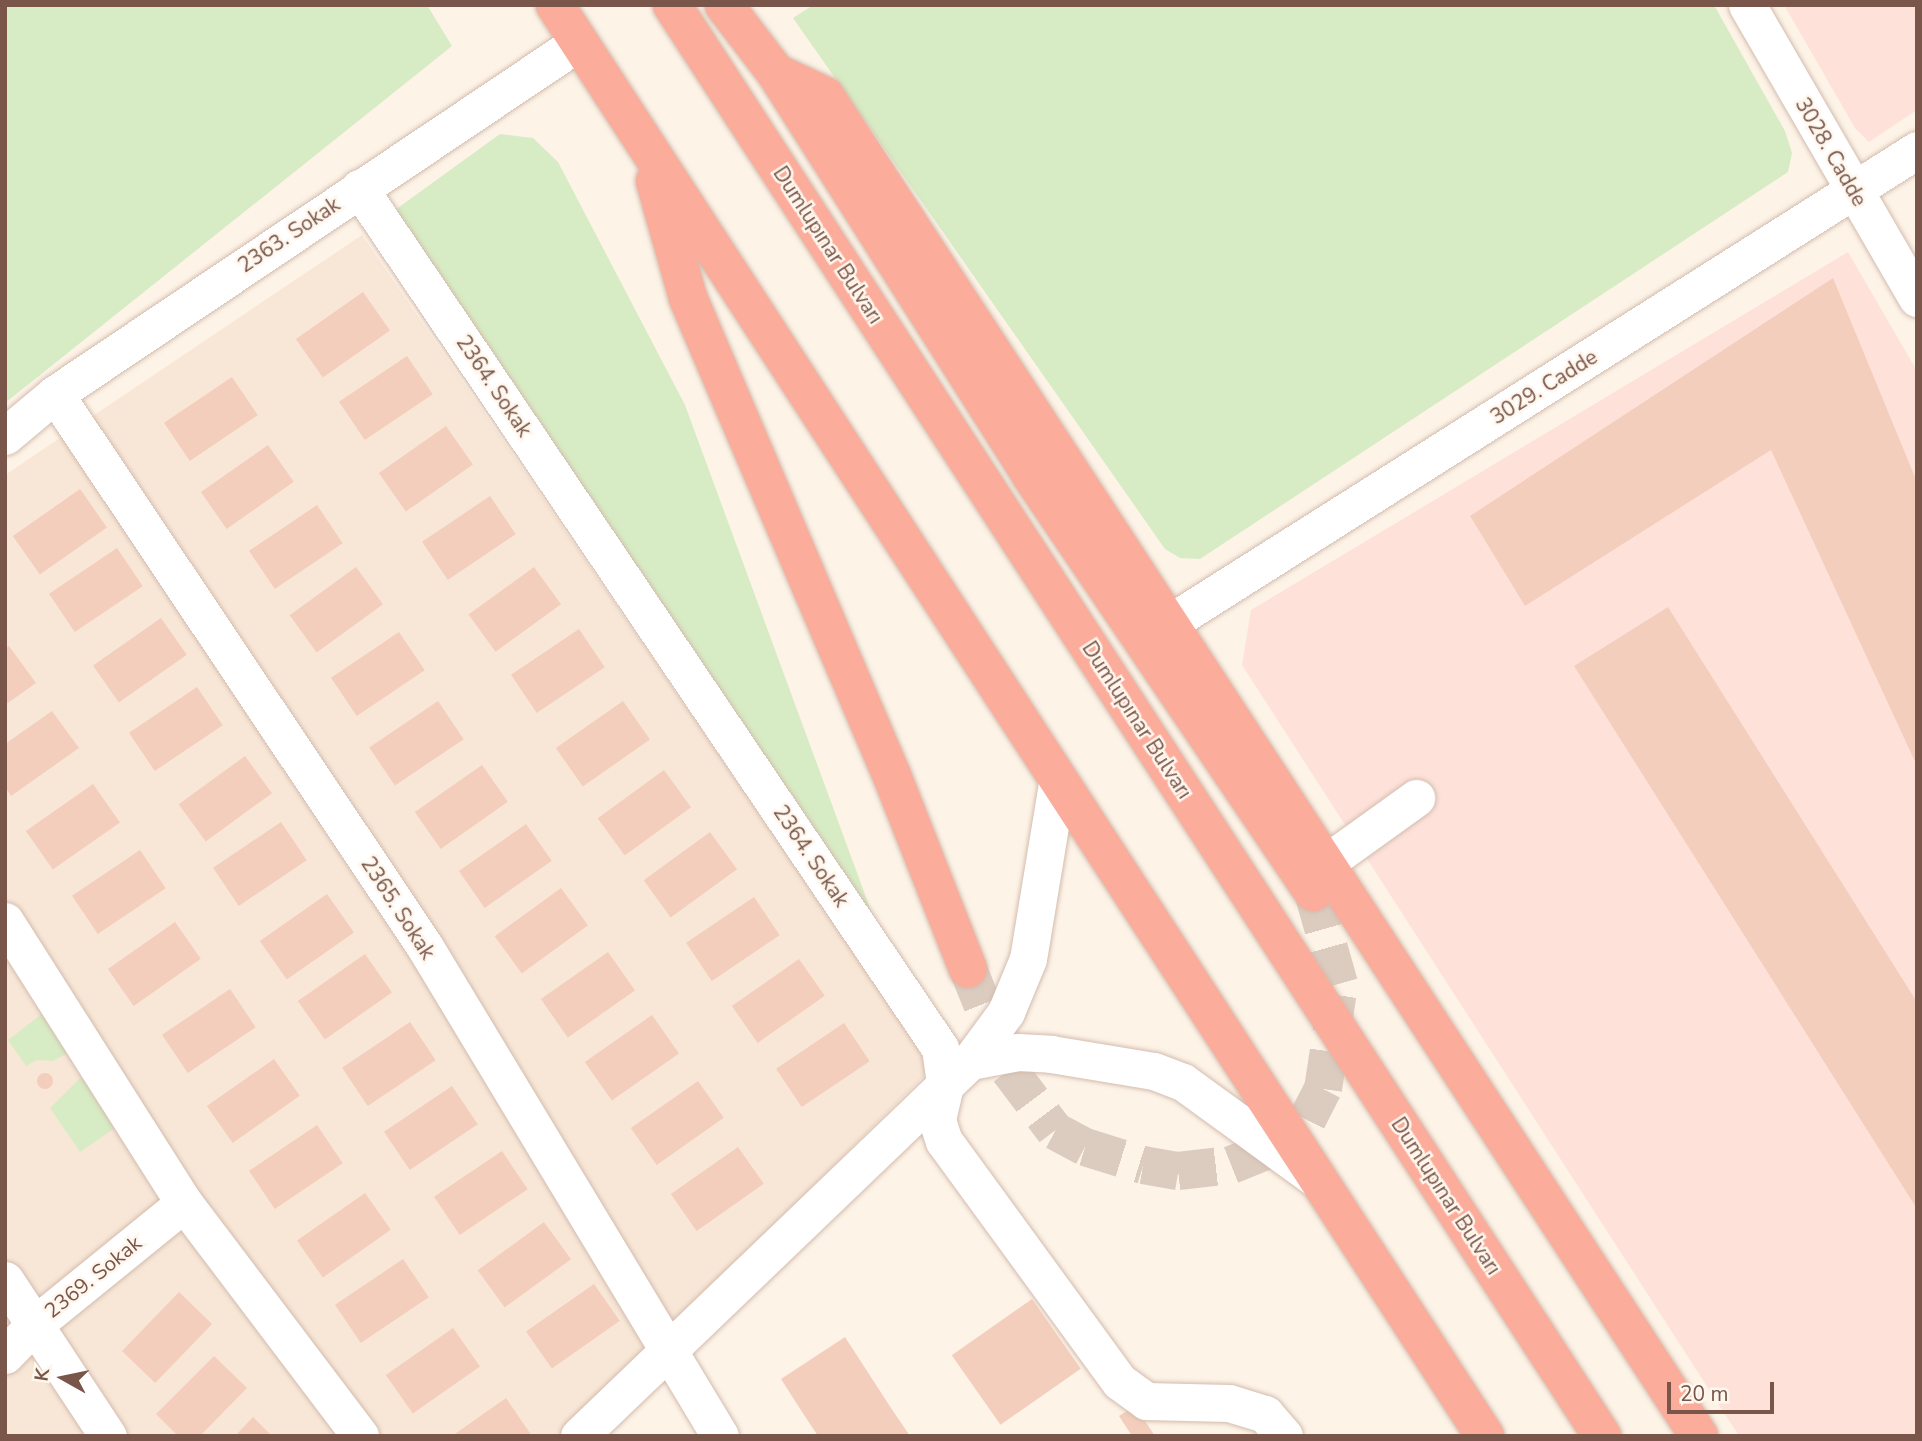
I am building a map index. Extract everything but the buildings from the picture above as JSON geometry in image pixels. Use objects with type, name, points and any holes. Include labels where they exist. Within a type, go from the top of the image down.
[{"type":"highway","points":[[555,5],[1057,783],[1485,1436]]},
{"type":"highway","name":"Dumlupınar Bulvarı","points":[[672,5],[1602,1436]]},
{"type":"highway","points":[[724,5],[776,72],[1030,474],[1320,877],[1699,1436]]},
{"type":"highway","points":[[776,72],[825,96],[1171,622],[1320,877]]},
{"type":"highway","points":[[644,142],[688,298],[892,776],[968,969]]},
{"type":"street","name":"3028. Cadde","points":[[1747,5],[1853,193],[1917,298]]},
{"type":"street","name":"2363. Sokak","points":[[5,436],[55,394],[579,42]]},
{"type":"street","name":"3029. Cadde","points":[[1171,622],[1853,193],[1917,150]]},
{"type":"street","name":"2364. Sokak","points":[[359,188],[958,1073],[937,1120],[944,1141],[1120,1382],[1146,1401],[1228,1403],[1265,1414],[1284,1436]]},
{"type":"street","name":"2365. Sokak","points":[[55,394],[425,947],[720,1436]]},
{"type":"street","points":[[579,1436],[670,1354],[958,1073],[1006,1012],[1028,959],[1057,783]]},
{"type":"street","points":[[1320,877],[1416,798]]},
{"type":"street","points":[[5,921],[184,1203],[360,1436]]},
{"type":"street","points":[[958,1073],[1018,1052],[1051,1054],[1154,1070],[1182,1083],[1317,1179]]},
{"type":"street","name":"2369. Sokak","points":[[5,1355],[34,1325],[184,1203]]},
{"type":"street","points":[[5,1280],[108,1436]]},
{"type":"shaded area","points":[[1784,5],[1917,5],[1917,110],[1869,142],[1855,128]]},
{"type":"shaded area","points":[[362,235],[933,1067],[561,1436],[5,1436],[5,475]]},
{"type":"shaded area","points":[[1848,252],[1917,371],[1917,1436],[1739,1436],[1242,665],[1251,610]]},
{"type":"green space","points":[[5,5],[427,5],[452,46],[5,403]]},
{"type":"green space","points":[[813,5],[1714,5],[1785,131],[1792,153],[1788,172],[1200,559],[1180,558],[1165,549],[793,18]]},
{"type":"green space","points":[[500,134],[533,138],[558,162],[685,405],[881,938],[395,210]]},
{"type":"green space","points":[[43,1013],[68,1053],[53,1061],[37,1060],[26,1066],[8,1040]]},
{"type":"green space","points":[[81,1077],[115,1128],[80,1152],[50,1108]]},
{"type":"tunnel","points":[[968,969],[1009,1070],[1055,1131],[1085,1147],[1143,1165],[1178,1171],[1231,1165],[1271,1149],[1307,1120],[1323,1089],[1339,984],[1313,892]]}]
